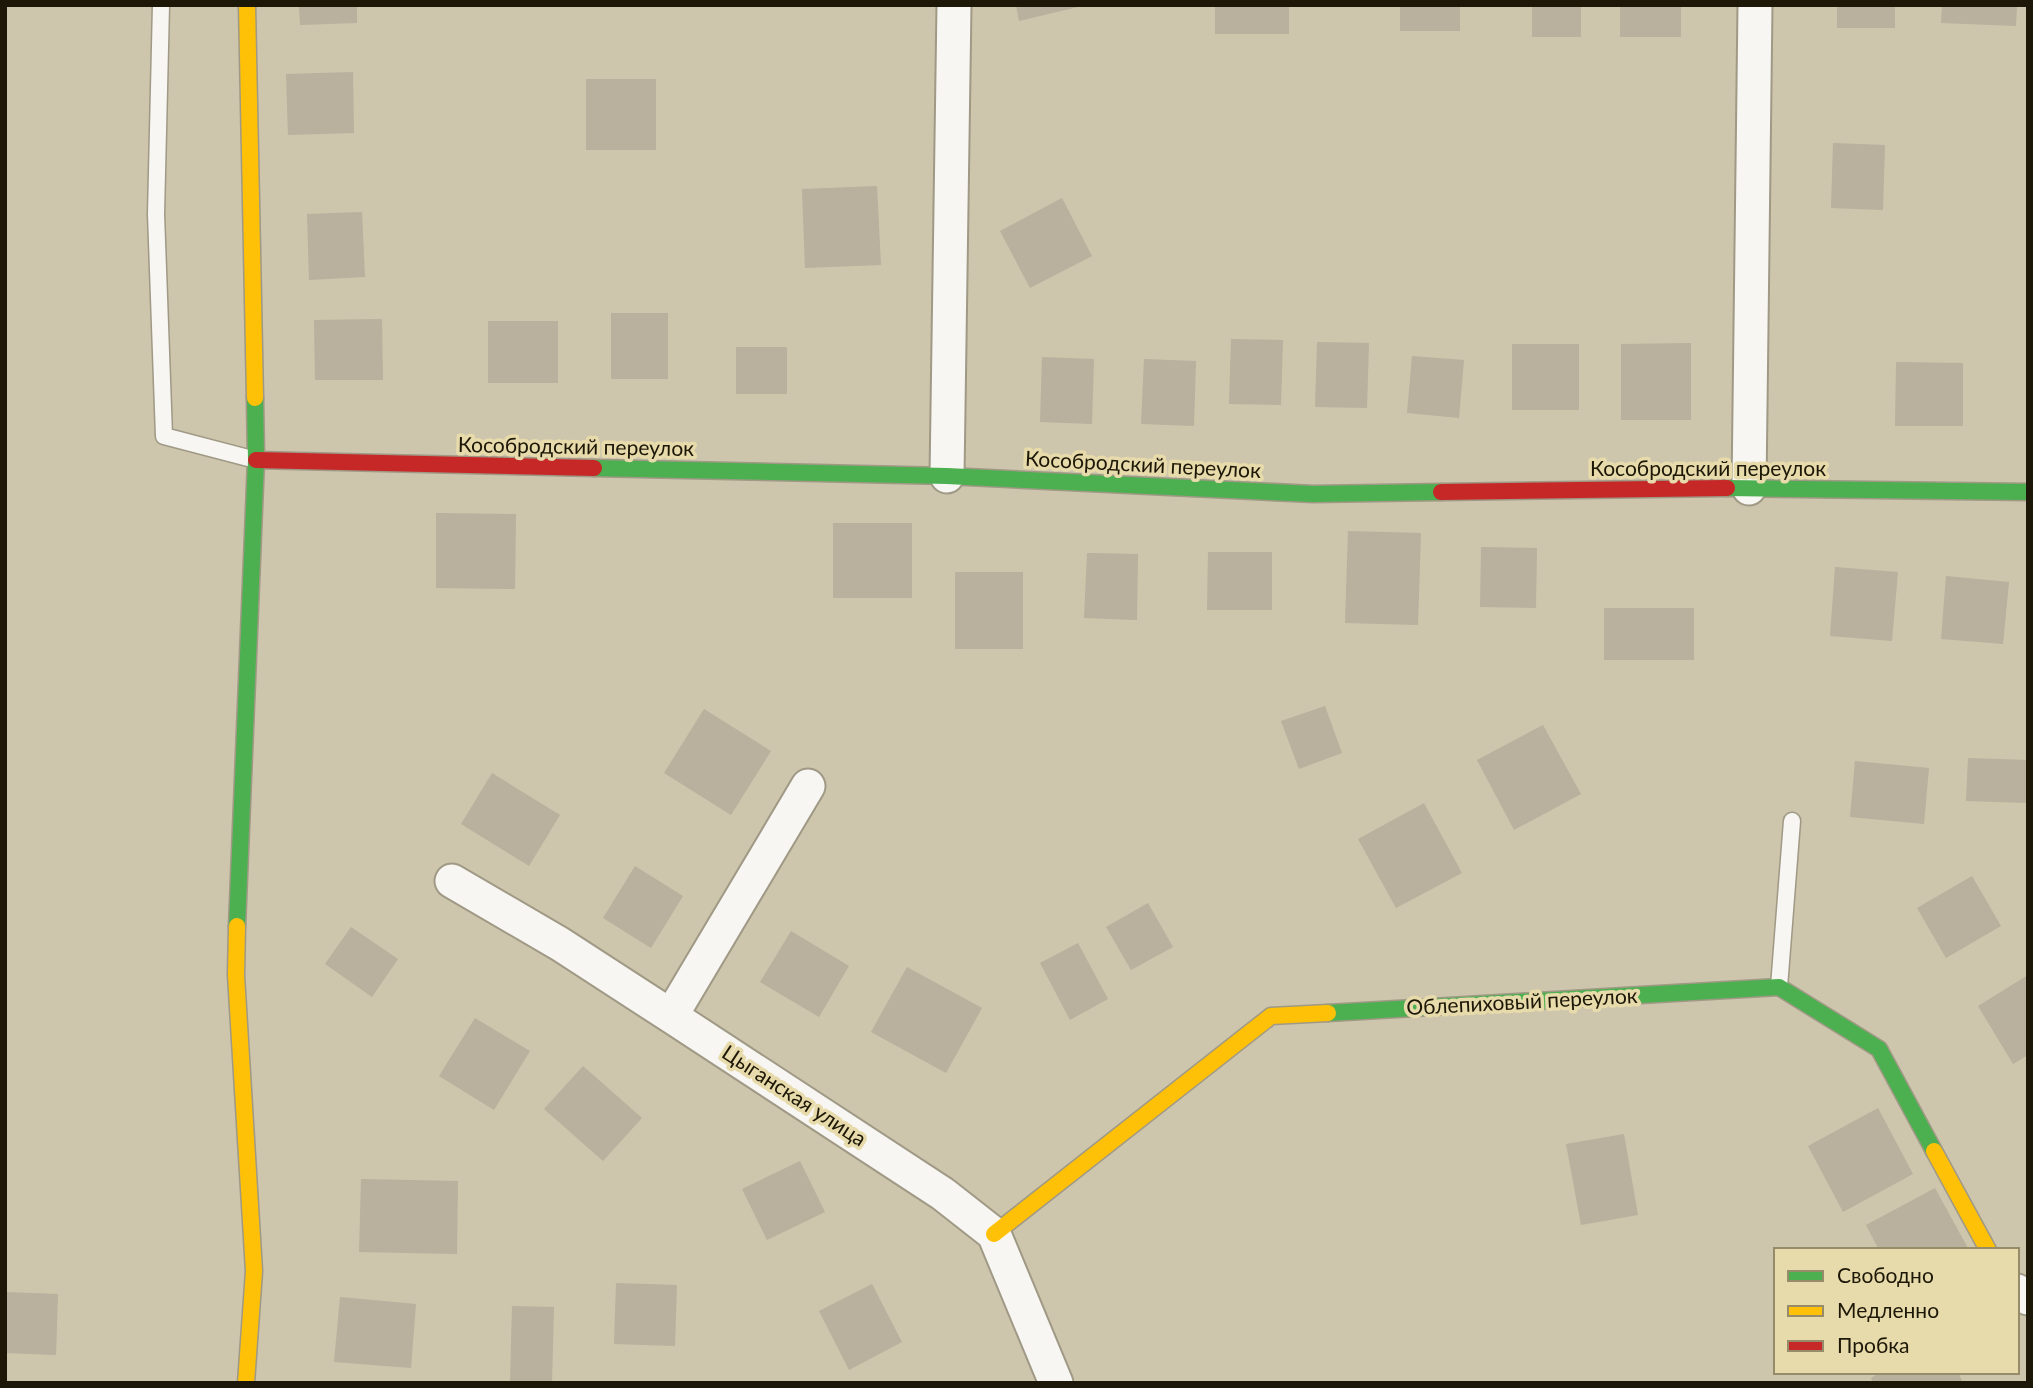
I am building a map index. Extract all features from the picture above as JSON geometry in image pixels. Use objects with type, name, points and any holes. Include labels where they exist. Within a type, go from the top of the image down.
[{"type":"street","points":[[246,1383],[254,1270],[236,975],[256,460],[247,5]]},
{"type":"street","points":[[947,476],[954,5]]},
{"type":"street","points":[[1749,488],[1755,5]]},
{"type":"street","name":"Кособродский переулок","points":[[256,460],[947,476],[1313,494],[1749,488],[2028,492]]},
{"type":"street","points":[[671,1016],[808,786]]},
{"type":"street","name":"Цыганская улица","points":[[453,881],[560,944],[671,1016],[943,1194],[994,1234],[1056,1383]]},
{"type":"street","points":[[1779,987],[1879,1049],[1987,1248]]},
{"type":"street","name":"Облепиховый переулок","points":[[994,1234],[1271,1016],[1779,987]]},
{"type":"lane","points":[[161,5],[156,214],[164,436],[256,460]]},
{"type":"lane","points":[[1779,987],[1792,821]]},
{"type":"building","points":[[299,5],[357,5],[357,23],[300,25]]},
{"type":"building","points":[[1016,5],[1082,5],[1082,6],[1019,21]]},
{"type":"building","points":[[1215,5],[1289,5],[1289,34],[1215,34]]},
{"type":"building","points":[[1400,5],[1460,5],[1460,31],[1400,31]]},
{"type":"building","points":[[1532,5],[1581,5],[1581,37],[1532,37]]},
{"type":"building","points":[[1620,5],[1681,5],[1681,37],[1620,37]]},
{"type":"building","points":[[1837,5],[1895,5],[1895,28],[1837,28]]},
{"type":"building","points":[[1942,5],[2017,5],[2016,26],[1941,23]]},
{"type":"building","points":[[353,72],[354,133],[288,135],[286,74]]},
{"type":"building","points":[[586,79],[656,79],[656,150],[586,150]]},
{"type":"building","points":[[1833,143],[1885,145],[1883,210],[1831,208]]},
{"type":"building","points":[[877,186],[881,265],[805,268],[802,189]]},
{"type":"building","points":[[1062,198],[1092,256],[1030,288],[1000,231]]},
{"type":"building","points":[[362,212],[365,277],[309,280],[307,214]]},
{"type":"building","points":[[611,313],[668,313],[668,379],[611,379]]},
{"type":"building","points":[[382,319],[383,380],[315,380],[314,320]]},
{"type":"building","points":[[488,321],[558,321],[558,383],[488,383]]},
{"type":"building","points":[[1231,339],[1283,340],[1281,405],[1229,404]]},
{"type":"building","points":[[1317,342],[1369,343],[1367,408],[1315,407]]},
{"type":"building","points":[[1691,343],[1691,420],[1621,420],[1621,344]]},
{"type":"building","points":[[1512,344],[1579,344],[1579,410],[1512,410]]},
{"type":"building","points":[[736,347],[787,347],[787,394],[736,394]]},
{"type":"building","points":[[1412,356],[1464,360],[1459,418],[1407,413]]},
{"type":"building","points":[[1042,357],[1094,359],[1092,424],[1040,422]]},
{"type":"building","points":[[1144,359],[1196,361],[1194,426],[1141,424]]},
{"type":"building","points":[[1896,362],[1963,363],[1963,426],[1895,426]]},
{"type":"building","points":[[436,513],[516,514],[515,589],[436,588]]},
{"type":"building","points":[[833,523],[912,523],[912,598],[833,598]]},
{"type":"building","points":[[1348,531],[1421,533],[1418,625],[1345,623]]},
{"type":"building","points":[[1481,547],[1537,548],[1536,608],[1480,607]]},
{"type":"building","points":[[1208,552],[1272,552],[1272,610],[1207,610]]},
{"type":"building","points":[[1087,553],[1138,554],[1137,620],[1084,618]]},
{"type":"building","points":[[1835,567],[1898,572],[1892,641],[1830,636]]},
{"type":"building","points":[[955,572],[1023,572],[1023,649],[955,649]]},
{"type":"building","points":[[1946,576],[2009,582],[2003,644],[1941,639]]},
{"type":"building","points":[[1604,608],[1694,608],[1694,660],[1604,660]]},
{"type":"building","points":[[1325,706],[1342,753],[1299,769],[1281,721]]},
{"type":"building","points":[[704,709],[771,751],[731,815],[664,773]]},
{"type":"building","points":[[1543,725],[1581,794],[1514,830],[1477,760]]},
{"type":"building","points":[[1968,758],[2028,760],[2028,803],[1966,801]]},
{"type":"building","points":[[1855,761],[1929,768],[1924,824],[1850,817]]},
{"type":"building","points":[[492,773],[560,815],[529,866],[461,824]]},
{"type":"building","points":[[1424,803],[1462,873],[1396,908],[1358,839]]},
{"type":"building","points":[[635,866],[683,896],[651,948],[603,918]]},
{"type":"building","points":[[1972,876],[2001,926],[1946,958],[1917,908]]},
{"type":"building","points":[[1148,903],[1173,947],[1131,970],[1106,927]]},
{"type":"building","points":[[351,927],[398,959],[372,997],[325,964]]},
{"type":"building","points":[[791,931],[849,966],[819,1017],[760,982]]},
{"type":"building","points":[[1078,943],[1108,999],[1070,1020],[1040,963]]},
{"type":"building","points":[[907,967],[982,1008],[946,1073],[871,1032]]},
{"type":"building","points":[[2028,975],[2028,1055],[2013,1064],[1978,1006]]},
{"type":"building","points":[[475,1018],[530,1051],[494,1110],[439,1076]]},
{"type":"building","points":[[583,1066],[642,1118],[603,1161],[544,1109]]},
{"type":"building","points":[[1878,1108],[1913,1174],[1843,1212],[1808,1146]]},
{"type":"building","points":[[1624,1134],[1638,1215],[1581,1225],[1566,1144]]},
{"type":"building","points":[[800,1161],[825,1212],[767,1240],[742,1189]]},
{"type":"building","points":[[361,1179],[458,1181],[457,1254],[359,1252]]},
{"type":"building","points":[[1935,1188],[1968,1248],[1878,1248],[1866,1225]]},
{"type":"building","points":[[616,1283],[677,1285],[675,1346],[614,1344]]},
{"type":"building","points":[[872,1284],[902,1342],[849,1370],[819,1311]]},
{"type":"building","points":[[5,1292],[58,1294],[56,1355],[5,1353]]},
{"type":"building","points":[[340,1297],[416,1304],[411,1368],[334,1362]]},
{"type":"building","points":[[512,1306],[554,1307],[552,1383],[510,1383]]},
{"type":"building","points":[[1878,1374],[1959,1374],[1963,1383],[1873,1383],[1871,1378]]},
{"type":"traffic: fast","points":[[237,926],[256,460],[255,398]]},
{"type":"traffic: fast","points":[[594,468],[947,476],[1313,494],[1441,492]]},
{"type":"traffic: fast","points":[[1727,488],[2028,492]]},
{"type":"traffic: fast","points":[[1328,1013],[1779,987],[1879,1049],[1934,1151]]},
{"type":"traffic: slow","points":[[247,5],[255,398]]},
{"type":"traffic: slow","points":[[237,926],[236,975],[254,1271],[246,1383]]},
{"type":"traffic: slow","points":[[994,1234],[1271,1016],[1328,1013]]},
{"type":"traffic: slow","points":[[1934,1151],[1987,1248]]},
{"type":"traffic: jam","points":[[256,460],[594,468]]},
{"type":"traffic: jam","points":[[1441,492],[1727,488]]}]
